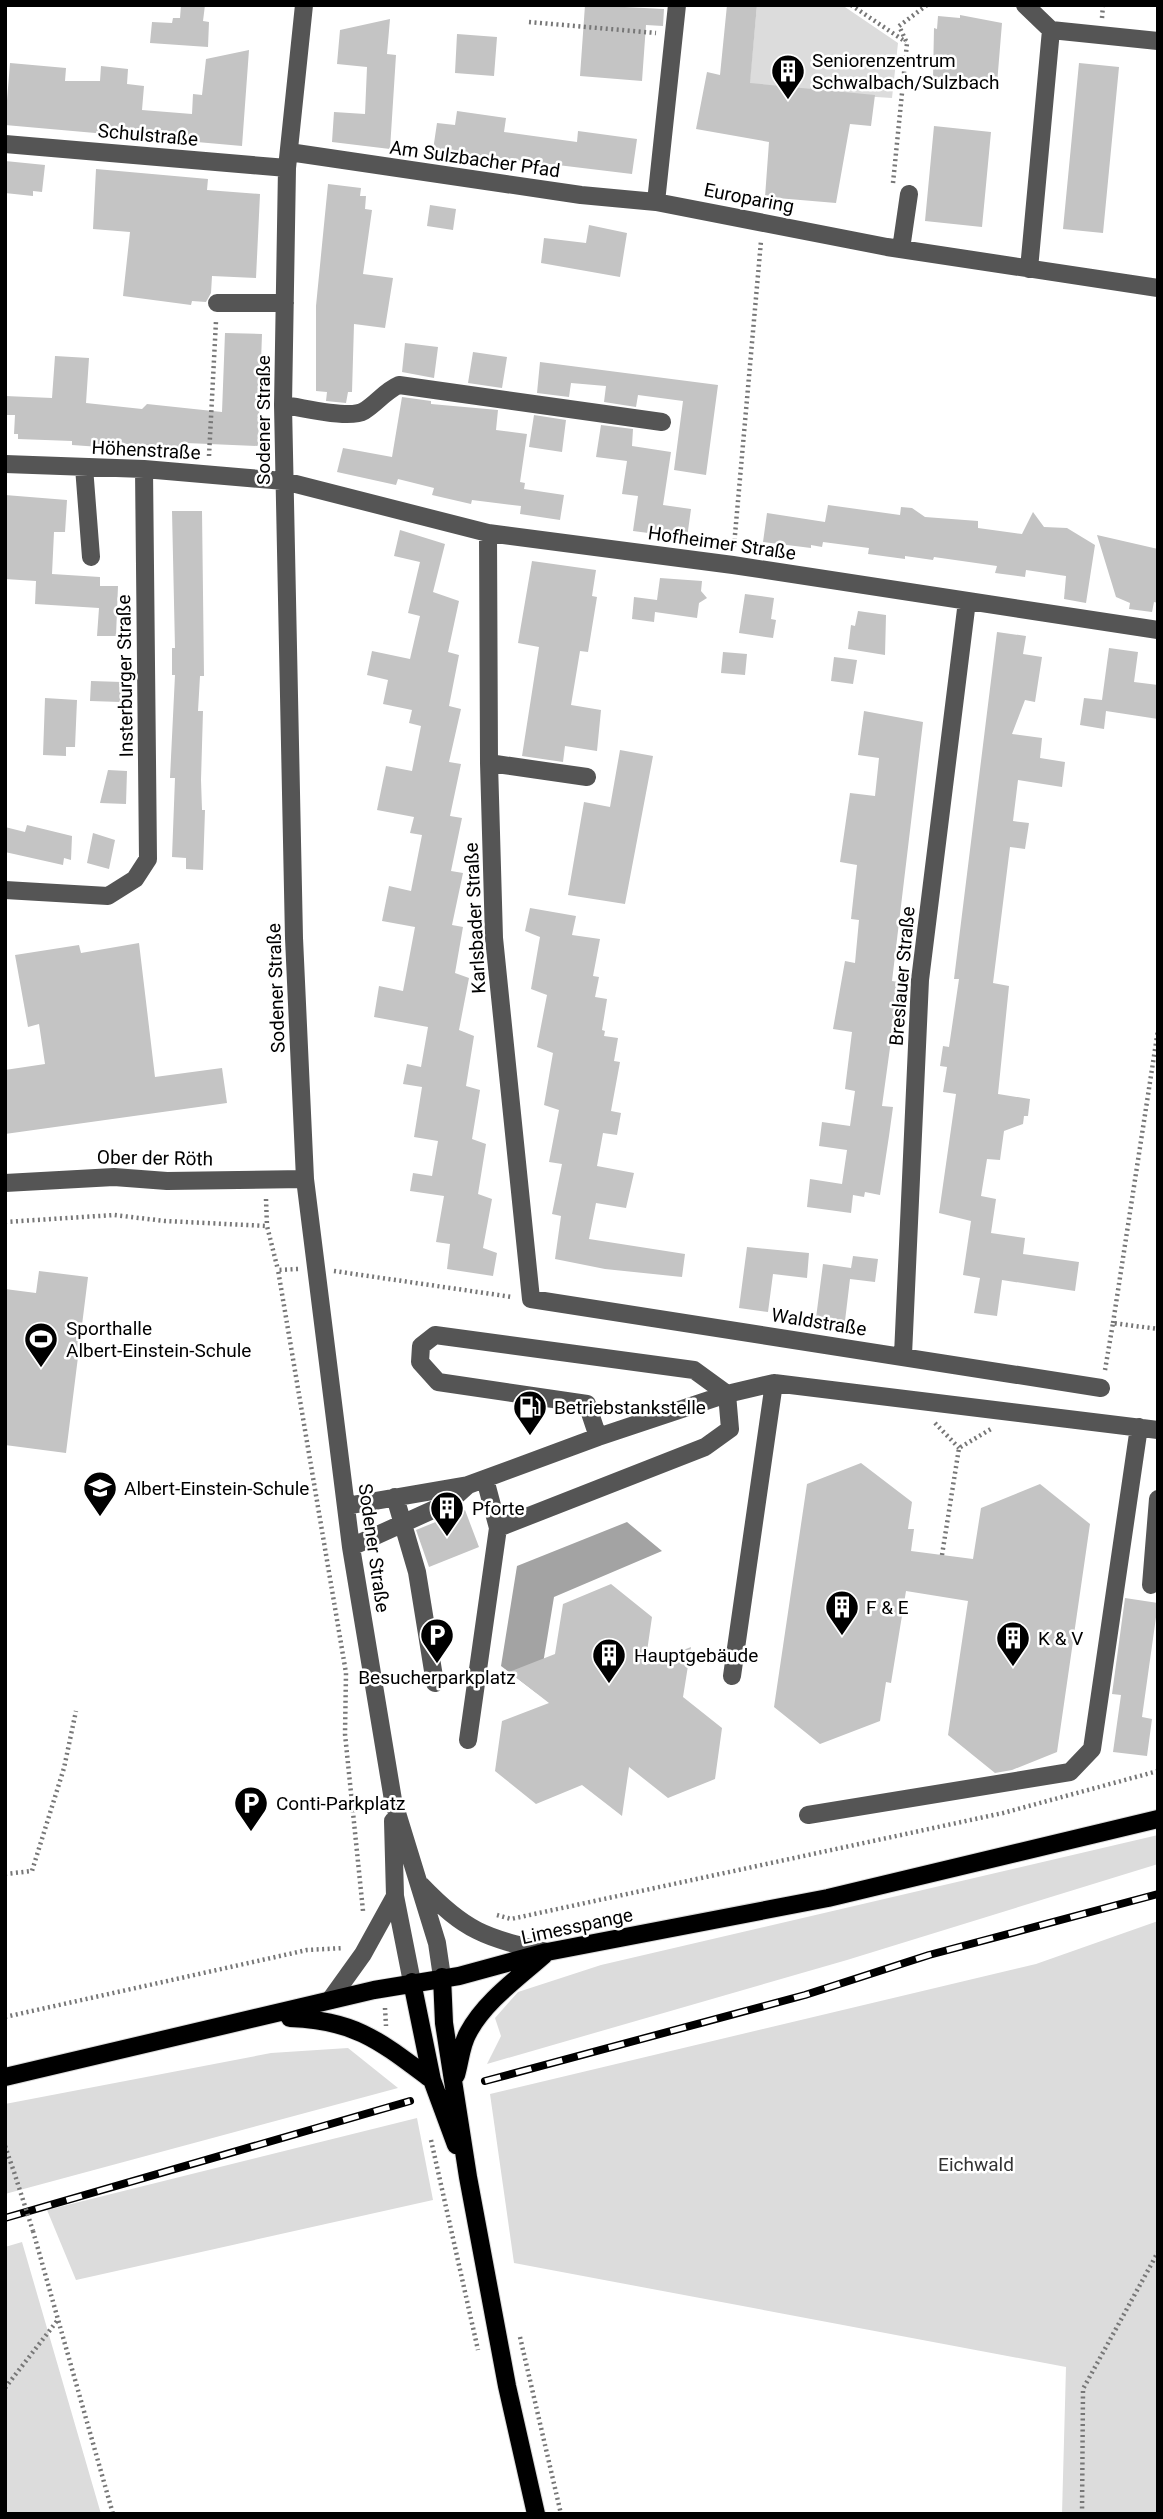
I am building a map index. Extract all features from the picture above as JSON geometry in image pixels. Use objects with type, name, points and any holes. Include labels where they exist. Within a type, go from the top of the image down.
[{"type":"main road","name":"Limesspange","points":[[5,2077],[269,2017],[330,2000],[412,1982],[459,1976],[547,1952],[828,1898],[1158,1819]]},
{"type":"main road","points":[[455,2082],[466,2035],[475,2022],[502,1992],[547,1952]]},
{"type":"main road","points":[[442,1977],[444,2022],[468,2177],[507,2386],[536,2514]]},
{"type":"main road","name":"Sodener Straße","points":[[412,1982],[432,2080],[468,2177]]},
{"type":"main road","points":[[269,2017],[313,2018],[349,2025],[380,2041],[432,2080]]},
{"type":"street","name":"Sodener Straße","points":[[304,5],[288,160],[283,405],[294,938],[305,1179],[314,1268],[351,1547],[393,1800],[438,1943],[442,1977]]},
{"type":"street","points":[[656,202],[677,5]]},
{"type":"street","points":[[1025,5],[1051,30],[1158,41]]},
{"type":"street","points":[[1029,269],[1051,30]]},
{"type":"street","name":"Schulstraße","points":[[5,144],[288,160]]},
{"type":"street","name":"Am Sulzbacher Pfad","points":[[288,160],[656,202]]},
{"type":"street","points":[[901,193],[901,249]]},
{"type":"street","name":"Europaring","points":[[656,202],[901,249],[1158,288]]},
{"type":"street","points":[[216,303],[285,303]]},
{"type":"street","points":[[283,405],[353,415],[366,410],[389,389],[399,385],[662,422]]},
{"type":"street","name":"Höhenstraße","points":[[5,464],[144,468],[284,481]]},
{"type":"street","points":[[84,467],[91,557]]},
{"type":"street","name":"Insterburger Straße","points":[[5,890],[108,896],[135,879],[148,859],[144,468]]},
{"type":"street","name":"Hofheimer Straße","points":[[284,481],[488,533],[733,565],[1158,630]]},
{"type":"street","name":"Karlsbader Straße","points":[[488,533],[489,763],[494,938],[531,1299]]},
{"type":"street","name":"Breslauer Straße","points":[[903,1356],[920,980],[967,601]]},
{"type":"street","points":[[489,763],[587,777]]},
{"type":"street","name":"Ober der Röth","points":[[5,1183],[114,1177],[167,1181],[305,1179]]},
{"type":"street","name":"Waldstraße","points":[[531,1299],[1101,1388]]},
{"type":"street","points":[[498,1528],[705,1447],[730,1429],[727,1394],[694,1370],[435,1335],[421,1346],[420,1362],[438,1382],[587,1404],[598,1437]]},
{"type":"street","points":[[732,1676],[774,1383]]},
{"type":"street","points":[[351,1547],[401,1524],[448,1494],[468,1485],[598,1437],[727,1394],[774,1383],[1158,1430]]},
{"type":"street","points":[[808,1815],[1070,1772],[1092,1749],[1139,1427]]},
{"type":"street","points":[[468,1740],[498,1528],[485,1479]]},
{"type":"street","points":[[346,1506],[395,1497],[448,1494]]},
{"type":"street","points":[[395,1497],[417,1572],[435,1683]]},
{"type":"street","points":[[1151,1585],[1158,1499]]},
{"type":"street","name":"Sodener Straße","points":[[393,1800],[396,1896],[412,1982]]},
{"type":"street","points":[[416,1880],[464,1926],[497,1940],[547,1952]]},
{"type":"street","points":[[330,2000],[363,1954],[396,1896]]},
{"type":"path","points":[[851,5],[907,43]]},
{"type":"path","points":[[901,193],[907,43],[900,26],[927,5]]},
{"type":"path","points":[[529,22],[674,35]]},
{"type":"path","points":[[733,565],[763,223]]},
{"type":"path","points":[[208,474],[216,303]]},
{"type":"path","points":[[1101,1388],[1114,1323],[1158,1030]]},
{"type":"path","points":[[265,1180],[267,1226],[278,1270],[346,1673],[345,1734],[364,1913]]},
{"type":"path","points":[[5,1222],[114,1214],[165,1221],[267,1226]]},
{"type":"path","points":[[278,1270],[314,1268],[531,1299]]},
{"type":"path","points":[[1114,1323],[1158,1329]]},
{"type":"path","points":[[942,1555],[959,1448],[1019,1413]]},
{"type":"path","points":[[5,1874],[32,1871],[64,1768],[76,1711]]},
{"type":"path","points":[[486,1912],[511,1919],[1003,1813],[1158,1770]]},
{"type":"path","points":[[5,2017],[307,1950],[347,1947],[363,1954]]},
{"type":"path","points":[[380,2041],[388,2021],[381,1989]]},
{"type":"path","points":[[429,2130],[480,2358]]},
{"type":"path","points":[[5,2146],[33,2231],[113,2514]]},
{"type":"path","points":[[1082,2514],[1083,2389],[1158,2252]]},
{"type":"path","points":[[5,2388],[57,2321]]},
{"type":"path","points":[[520,2334],[561,2514]]},
{"type":"green space","points":[[757,5],[842,5],[898,43],[892,98],[749,89]]},
{"type":"green space","points":[[1158,1835],[1158,1864],[847,1960],[487,2064],[501,2036],[495,2018],[518,1992],[601,1965]]},
{"type":"green space","name":"Eichwald","points":[[1158,1921],[1158,2514],[1062,2514],[1066,2367],[514,2263],[490,2094],[1036,1964]]},
{"type":"green space","points":[[348,2048],[398,2088],[5,2194],[5,2104],[271,2053]]},
{"type":"green space","points":[[417,2118],[433,2200],[76,2280],[47,2210]]},
{"type":"green space","points":[[22,2242],[101,2514],[5,2514],[5,2247]]},
{"type":"shaded area","points":[[627,1522],[662,1551],[554,1597],[538,1694],[501,1666],[517,1566]]},
{"type":"building","points":[[181,5],[205,5],[203,21],[209,22],[208,47],[150,43],[152,22],[172,23],[173,18],[180,18]]},
{"type":"building","points":[[585,5],[664,9],[663,26],[646,25],[642,81],[580,76]]},
{"type":"building","name":"Seniorenzentrum Schwalbach/Sulzbach","points":[[727,5],[757,5],[750,83],[875,95],[871,126],[850,124],[836,203],[765,197],[769,142],[696,129],[707,72],[720,75]]},
{"type":"building","points":[[960,15],[1002,23],[997,84],[954,83],[954,79],[933,78],[934,28],[937,29],[938,16],[960,18]]},
{"type":"building","points":[[390,19],[387,54],[396,55],[390,149],[332,142],[334,112],[365,114],[367,67],[337,64],[340,30]]},
{"type":"building","points":[[457,34],[497,37],[494,76],[455,73]]},
{"type":"building","points":[[249,50],[242,146],[5,125],[10,63],[66,68],[65,81],[100,81],[101,66],[128,69],[127,84],[144,86],[142,110],[192,114],[193,94],[202,95],[206,59]]},
{"type":"building","points":[[1079,63],[1119,67],[1103,233],[1063,229]]},
{"type":"building","points":[[457,111],[506,118],[504,132],[577,142],[578,131],[637,139],[632,174],[433,150],[437,123],[455,125]]},
{"type":"building","points":[[934,126],[991,132],[982,227],[925,221]]},
{"type":"building","points":[[5,161],[45,165],[42,192],[33,191],[33,196],[5,193]]},
{"type":"building","points":[[96,169],[208,179],[207,190],[260,194],[256,278],[212,276],[211,293],[206,302],[192,301],[191,305],[123,296],[130,232],[93,229]]},
{"type":"building","points":[[328,184],[361,188],[360,196],[366,196],[365,209],[372,210],[363,274],[393,278],[385,328],[354,324],[352,392],[348,392],[346,403],[326,401],[327,392],[316,391],[316,306]]},
{"type":"building","points":[[430,205],[456,209],[453,230],[427,226]]},
{"type":"building","points":[[589,225],[627,233],[620,277],[541,263],[544,238],[586,243]]},
{"type":"building","points":[[225,333],[262,334],[258,446],[186,443],[185,448],[100,442],[100,447],[72,445],[72,441],[18,439],[18,434],[14,434],[15,415],[5,415],[5,396],[52,398],[55,356],[89,358],[86,403],[142,409],[147,404],[222,412]]},
{"type":"building","points":[[405,343],[438,347],[434,378],[402,372]]},
{"type":"building","points":[[473,352],[507,357],[502,388],[468,383]]},
{"type":"building","points":[[540,362],[718,385],[706,475],[674,470],[683,401],[638,395],[636,407],[604,402],[606,386],[571,383],[569,397],[537,393]]},
{"type":"building","points":[[402,397],[431,401],[431,404],[498,410],[496,430],[527,434],[520,482],[525,483],[524,489],[564,495],[560,520],[520,514],[521,506],[472,500],[471,504],[432,495],[434,488],[398,479],[396,485],[337,472],[343,448],[392,457]]},
{"type":"building","points":[[534,415],[566,420],[562,452],[529,447]]},
{"type":"building","points":[[601,425],[633,429],[632,446],[671,452],[663,505],[691,509],[687,538],[633,531],[638,496],[622,494],[627,461],[596,457]]},
{"type":"building","points":[[5,495],[67,500],[65,532],[54,532],[52,574],[100,577],[100,586],[118,586],[116,636],[97,636],[99,608],[35,604],[36,581],[5,579]]},
{"type":"building","points":[[828,505],[900,515],[901,507],[912,508],[925,517],[978,521],[978,528],[1022,534],[1033,512],[1044,527],[1067,528],[1095,545],[1086,603],[1064,599],[1066,576],[1026,570],[1025,577],[995,573],[997,566],[934,557],[933,560],[905,556],[905,559],[868,554],[869,548],[823,542],[822,547],[811,545],[811,548],[763,542],[767,513],[825,522]]},
{"type":"building","points":[[172,511],[202,511],[204,676],[200,676],[198,711],[203,711],[203,870],[186,869],[186,858],[172,857],[175,778],[170,778],[175,675],[172,675],[172,648],[175,648]]},
{"type":"building","points":[[400,530],[445,544],[433,592],[459,601],[448,652],[459,655],[449,706],[461,709],[449,762],[461,764],[450,816],[462,818],[451,871],[463,873],[452,925],[463,927],[455,973],[469,978],[459,1030],[474,1036],[466,1086],[480,1090],[472,1139],[486,1144],[478,1194],[492,1199],[483,1248],[497,1253],[493,1276],[447,1269],[450,1244],[436,1242],[444,1196],[410,1191],[413,1173],[432,1176],[438,1141],[414,1137],[422,1087],[403,1084],[407,1064],[421,1067],[428,1027],[374,1017],[379,986],[403,991],[415,927],[382,921],[389,886],[411,891],[422,835],[410,833],[414,817],[377,810],[386,766],[412,771],[421,726],[409,723],[412,710],[383,704],[388,680],[367,675],[372,651],[410,659],[420,616],[408,613],[420,562],[394,556]]},
{"type":"building","points":[[1097,535],[1158,549],[1158,603],[1154,602],[1152,612],[1129,609],[1130,603],[1116,597]]},
{"type":"building","points":[[532,561],[596,570],[592,596],[597,597],[588,652],[580,651],[571,705],[601,710],[597,751],[565,746],[563,762],[522,756],[539,647],[518,643]]},
{"type":"building","points":[[660,578],[702,581],[701,591],[707,598],[699,603],[697,618],[655,612],[654,622],[632,619],[634,597],[657,600]]},
{"type":"building","points":[[745,594],[774,598],[771,619],[776,620],[773,638],[739,633]]},
{"type":"building","points":[[858,611],[886,615],[885,655],[848,649],[851,625],[855,626]]},
{"type":"building","points":[[997,632],[1026,636],[1023,654],[1042,657],[1035,702],[1025,700],[1012,734],[1042,738],[1040,758],[1065,762],[1062,787],[1018,780],[1013,821],[1029,823],[1025,849],[1010,847],[993,983],[1009,986],[998,1094],[1030,1099],[1028,1116],[1024,1116],[1023,1124],[1004,1131],[1000,1160],[987,1159],[981,1196],[996,1199],[991,1233],[1025,1238],[1023,1254],[1079,1262],[1075,1291],[1002,1280],[997,1316],[974,1313],[980,1278],[963,1275],[971,1221],[939,1213],[956,1094],[943,1092],[947,1067],[940,1066],[943,1046],[949,1047],[959,979],[954,979]]},
{"type":"building","points":[[1109,648],[1138,652],[1134,682],[1158,685],[1158,719],[1106,711],[1104,729],[1080,725],[1084,698],[1102,700]]},
{"type":"building","points":[[723,652],[747,654],[745,675],[721,673]]},
{"type":"building","points":[[834,657],[857,660],[853,684],[831,681]]},
{"type":"building","points":[[91,681],[122,682],[121,702],[90,701]]},
{"type":"building","points":[[45,698],[77,700],[75,747],[66,747],[66,756],[43,755]]},
{"type":"building","points":[[864,711],[923,722],[892,981],[899,982],[882,1106],[893,1107],[889,1136],[880,1195],[865,1192],[864,1197],[853,1195],[851,1213],[807,1207],[810,1179],[842,1184],[847,1150],[819,1146],[822,1122],[850,1126],[855,1091],[845,1089],[852,1032],[833,1029],[845,961],[855,963],[859,920],[851,919],[857,865],[840,862],[850,793],[875,796],[879,758],[858,755]]},
{"type":"building","points":[[620,750],[653,756],[625,904],[568,895],[584,802],[610,807]]},
{"type":"building","points":[[108,770],[127,771],[126,804],[100,803]]},
{"type":"building","points":[[27,825],[72,836],[71,860],[64,858],[63,865],[5,852],[5,827],[25,832]]},
{"type":"building","points":[[93,833],[115,840],[109,869],[87,863]]},
{"type":"building","points":[[530,908],[576,916],[572,935],[600,939],[593,976],[599,977],[595,997],[607,999],[602,1030],[605,1031],[604,1036],[618,1038],[614,1061],[620,1062],[611,1111],[621,1113],[617,1135],[603,1133],[597,1166],[634,1173],[626,1208],[596,1203],[589,1239],[685,1254],[682,1277],[605,1269],[555,1259],[561,1216],[552,1214],[562,1164],[549,1162],[559,1110],[544,1105],[553,1053],[537,1047],[547,995],[531,989],[540,937],[525,931]]},
{"type":"building","points":[[139,943],[155,1077],[222,1068],[227,1103],[5,1134],[5,1070],[45,1064],[39,1024],[28,1027],[15,955],[79,945],[81,953]]},
{"type":"building","points":[[747,1247],[809,1253],[807,1278],[773,1274],[768,1312],[739,1308]]},
{"type":"building","points":[[853,1256],[878,1259],[875,1282],[850,1279],[845,1321],[816,1318],[823,1264],[851,1268]]},
{"type":"building","name":"Sporthalle Albert-Einstein-Schule","points":[[39,1271],[88,1277],[66,1453],[5,1445],[5,1289],[36,1293]]},
{"type":"building","points":[[861,1463],[912,1502],[908,1529],[914,1529],[911,1551],[973,1559],[981,1508],[1040,1484],[1090,1524],[1057,1752],[1012,1770],[995,1773],[948,1735],[968,1601],[906,1591],[891,1683],[886,1682],[880,1721],[820,1744],[774,1707],[807,1484]]},
{"type":"building","name":"Pforte","points":[[465,1510],[479,1547],[429,1567],[416,1530]]},
{"type":"building","name":"Hauptgebäude","points":[[611,1584],[652,1617],[645,1665],[691,1647],[683,1697],[722,1728],[715,1779],[668,1798],[629,1767],[622,1816],[582,1785],[536,1804],[495,1771],[502,1721],[549,1703],[509,1672],[555,1654],[563,1604]]},
{"type":"building","points":[[1125,1598],[1158,1603],[1142,1717],[1152,1719],[1147,1756],[1113,1752],[1121,1695],[1112,1694]]},
{"type":"railway","points":[[485,2081],[805,1995],[929,1955],[1158,1894]]},
{"type":"railway","points":[[5,2218],[410,2101]]},
{"type":"place","name":"Seniorenzentrum Schwalbach/Sulzbach","points":[[788,101]]},
{"type":"place","name":"Sporthalle Albert-Einstein-Schule","points":[[41,1369]]},
{"type":"place","name":"Betriebstankstelle","points":[[530,1437]]},
{"type":"place","name":"Albert-Einstein-Schule","points":[[100,1518]]},
{"type":"place","name":"Pforte","points":[[447,1538]]},
{"type":"place","name":"F & E","points":[[842,1637]]},
{"type":"place","name":"Besucherparkplatz","points":[[437,1665]]},
{"type":"place","name":"K & V","points":[[1013,1668]]},
{"type":"place","name":"Hauptgebäude","points":[[609,1685]]},
{"type":"place","name":"Conti-Parkplatz","points":[[251,1833]]}]
